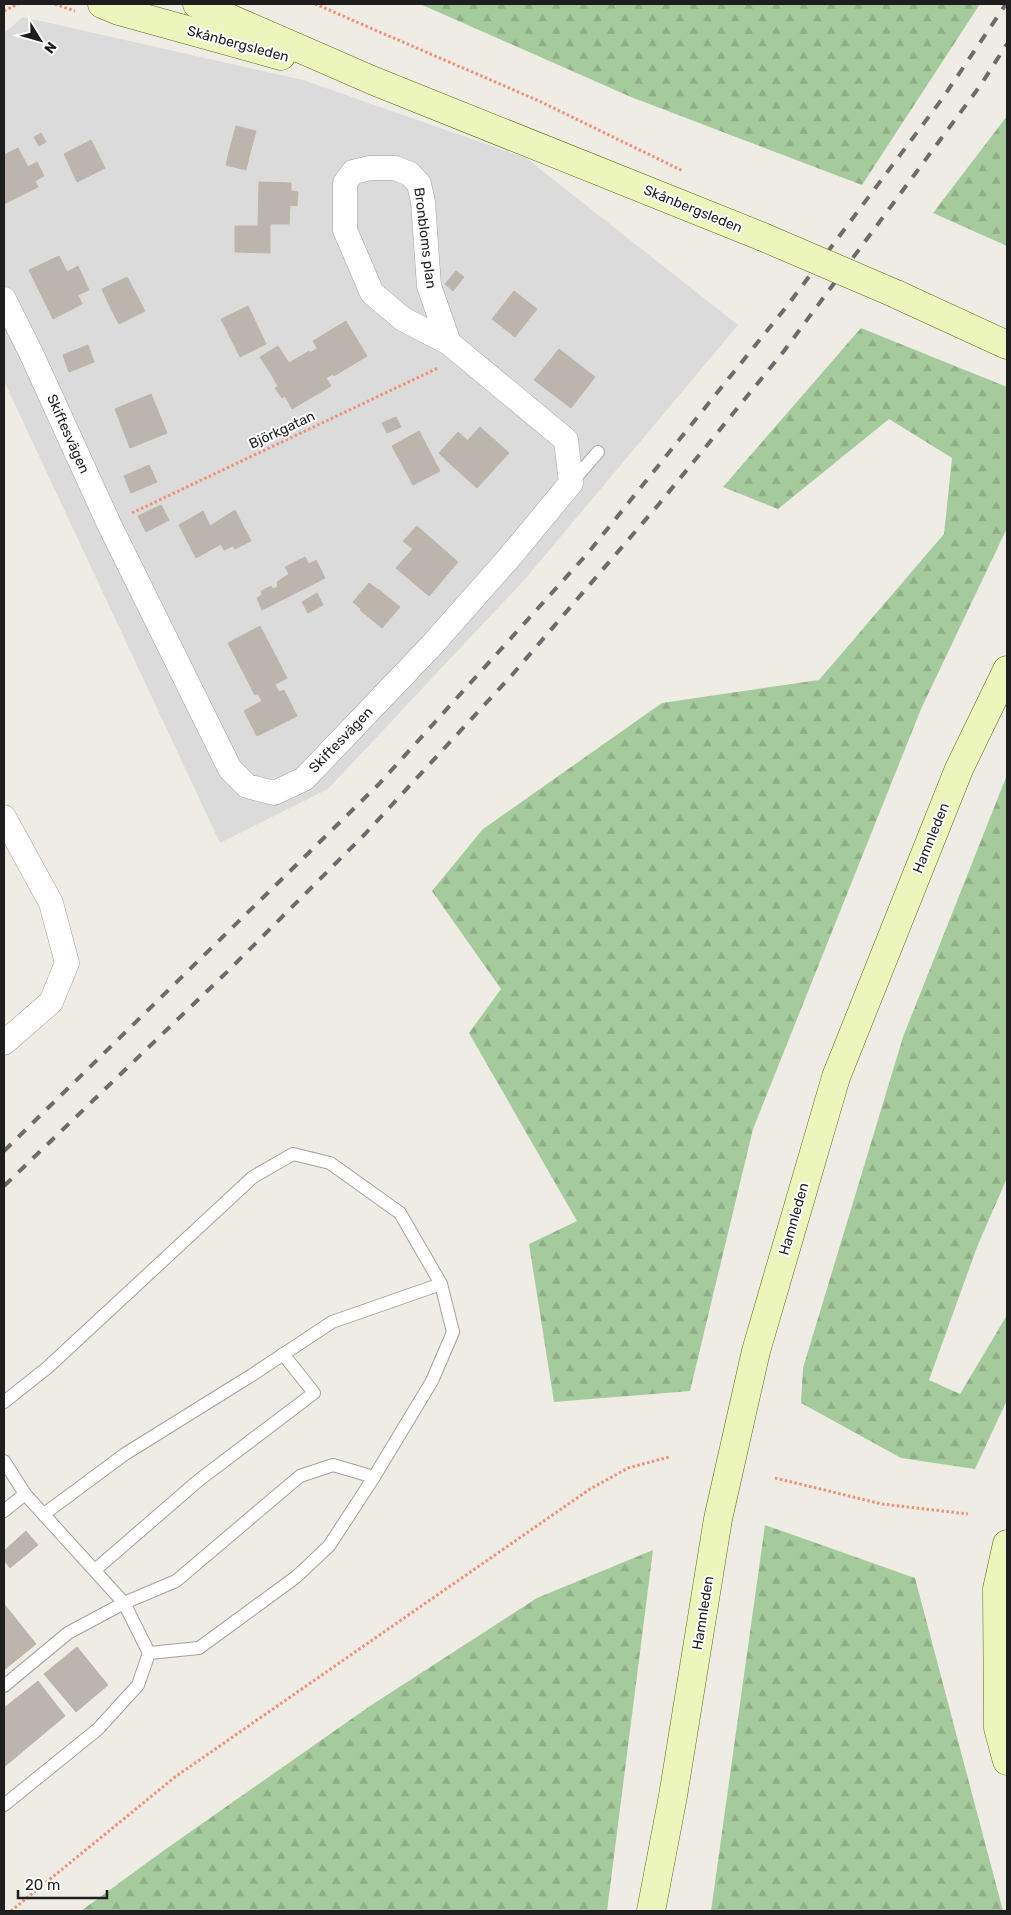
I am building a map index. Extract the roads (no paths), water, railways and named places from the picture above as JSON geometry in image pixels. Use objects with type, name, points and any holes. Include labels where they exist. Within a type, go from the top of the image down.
[{"type":"main road","name":"Skånbergsleden","points":[[102,4],[120,11],[374,81]]},
{"type":"main road","name":"Skånbergsleden","points":[[197,4],[374,81],[763,237],[896,294],[1007,345]]},
{"type":"main road","name":"Hamnleden","points":[[651,1911],[673,1796],[718,1519],[754,1360],[836,1077],[959,768],[1007,670]]},
{"type":"main road","points":[[1007,1544],[997,1589],[998,1728],[1007,1761]]},
{"type":"main road","name":"Hamnleden","points":[[667,1911],[673,1796]]},
{"type":"street","name":"Bronbloms plan","points":[[370,168],[395,168],[410,174],[419,184],[423,202],[429,286],[456,350],[403,320],[372,293],[345,230],[345,183],[353,172],[370,168]]},
{"type":"street","name":"Skiftesvägen","points":[[4,299],[31,353],[109,524],[230,769],[247,786],[274,793],[304,779],[419,659],[508,559],[571,483]]},
{"type":"street","points":[[456,350],[566,440],[571,483]]},
{"type":"street","points":[[4,817],[51,903],[67,963],[50,1002],[4,1040]]},
{"type":"lane","points":[[571,483],[598,452]]},
{"type":"lane","points":[[4,1402],[47,1368],[253,1177],[293,1154],[330,1163],[400,1213],[441,1284],[454,1332],[432,1381],[374,1477],[329,1546],[296,1577],[199,1648],[149,1653]]},
{"type":"lane","points":[[44,1514],[125,1454],[332,1322],[441,1284]]},
{"type":"lane","points":[[95,1570],[199,1480],[314,1393],[283,1354]]},
{"type":"lane","points":[[4,1461],[25,1494],[124,1603],[149,1653],[138,1685],[98,1729],[4,1805]]},
{"type":"lane","points":[[4,1686],[68,1633],[124,1603],[176,1581],[300,1476],[333,1465],[374,1477]]},
{"type":"lane","points":[[4,1511],[25,1494]]},
{"type":"railway","points":[[4,1151],[379,784],[588,553],[787,306],[942,99],[1006,4]]},
{"type":"railway","points":[[4,1186],[228,971],[365,834],[512,675],[659,504],[784,351],[980,86],[1007,44]]}]
